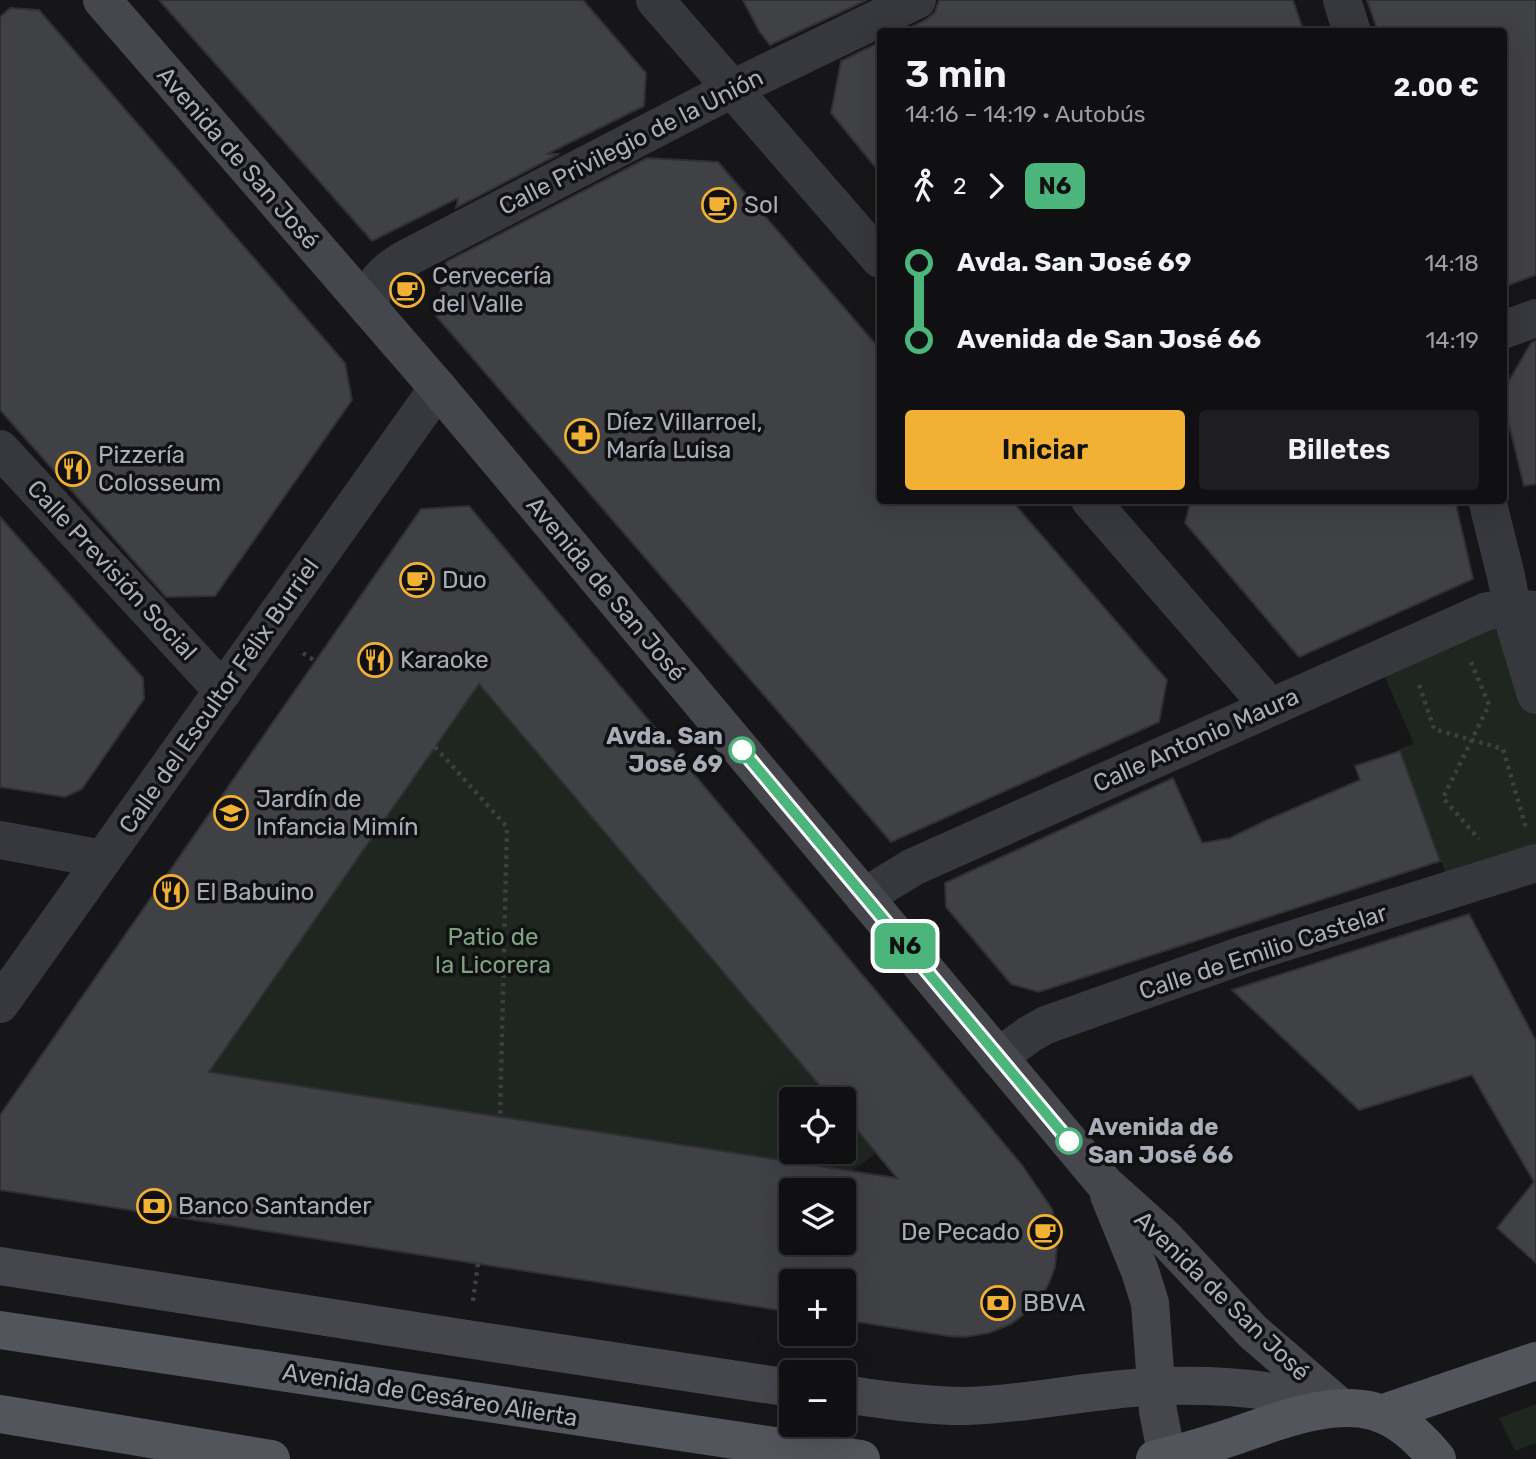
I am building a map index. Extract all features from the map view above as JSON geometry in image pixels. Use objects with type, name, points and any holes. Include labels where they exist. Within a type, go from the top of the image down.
[{"type":"main road","name":"Avenida de San José","points":[[102,0],[438,387],[1104,1183],[1164,1237],[1258,1336],[1341,1408]]},
{"type":"main road","name":"Avenida de San José","points":[[1104,1183],[1140,1271],[1150,1303],[1163,1458]]},
{"type":"main road","points":[[0,1266],[779,1386]]},
{"type":"main road","name":"Avenida de Cesáreo Alierta","points":[[0,1330],[861,1459]]},
{"type":"main road","points":[[1381,1414],[1536,1362]]},
{"type":"main road","points":[[856,1396],[932,1405],[966,1406],[1155,1386],[1278,1392],[1341,1408],[1381,1414],[1404,1426],[1437,1459]]},
{"type":"main road","points":[[1163,1458],[1272,1423],[1341,1408]]},
{"type":"main road","points":[[0,1414],[271,1459]]},
{"type":"street","points":[[655,0],[877,256]]},
{"type":"street","name":"Calle Privilegio de la Unión","points":[[370,310],[371,295],[377,281],[405,259],[732,89],[917,0]]},
{"type":"street","points":[[1342,0],[1351,28]]},
{"type":"street","points":[[1507,329],[1536,318]]},
{"type":"street","name":"Calle del Escultor Félix Burriel","points":[[0,1004],[438,387]]},
{"type":"street","name":"Calle Previsión Social","points":[[0,449],[223,691]]},
{"type":"street","points":[[1093,504],[1270,708]]},
{"type":"street","points":[[1489,504],[1524,609],[1516,629],[1536,695]]},
{"type":"street","name":"Calle Antonio Maura","points":[[864,897],[913,867],[1486,611],[1524,609]]},
{"type":"street","points":[[0,840],[103,859]]},
{"type":"street","name":"Calle de Emilio Castelar","points":[[998,1057],[1046,1025],[1529,861]]},
{"type":"path","points":[[303,653],[315,661]]},
{"type":"path","points":[[1470,658],[1489,705],[1443,798],[1484,845]]},
{"type":"path","points":[[1417,680],[1434,729],[1503,749],[1526,829],[1529,861]]},
{"type":"path","points":[[435,747],[507,827],[500,1118]]},
{"type":"green space","points":[[1505,625],[1536,710],[1536,857],[1450,885],[1399,749],[1414,744],[1381,668]]},
{"type":"green space","name":"Patio de la Licorera","points":[[479,684],[821,1087],[779,1087],[779,1160],[209,1072]]},
{"type":"green space","name":"Patio de la Licorera","points":[[856,1129],[876,1153],[852,1171],[807,1164],[856,1164]]},
{"type":"green space","points":[[1536,1404],[1536,1443],[1515,1451],[1499,1418]]},
{"type":"building","points":[[159,0],[583,0],[646,73],[644,106],[547,154],[559,154],[456,208],[458,198],[372,241]]},
{"type":"building","points":[[743,0],[867,0],[770,45],[759,31]]},
{"type":"building","points":[[939,0],[1293,0],[1303,28],[910,28],[935,12]]},
{"type":"building","points":[[1367,0],[1536,0],[1536,275],[1507,286],[1507,28],[1377,28]]},
{"type":"building","points":[[10,8],[39,10],[345,363],[352,400],[215,596],[166,597],[0,410],[0,17]]},
{"type":"building","points":[[877,43],[877,169],[831,113],[841,61]]},
{"type":"building","points":[[647,158],[718,162],[877,346],[877,504],[1014,504],[1167,680],[1159,722],[891,842],[436,316],[446,262]]},
{"type":"building","points":[[1536,341],[1536,484],[1524,486],[1507,416],[1507,384],[1531,343]]},
{"type":"building","points":[[1190,504],[1456,504],[1473,579],[1299,657],[1185,523]]},
{"type":"building","points":[[469,506],[1022,1165],[1052,1209],[1058,1234],[1055,1267],[1041,1298],[1011,1324],[989,1333],[965,1337],[948,1336],[856,1322],[856,1269],[779,1269],[779,1310],[0,1190],[0,1115],[421,509]],"holes":[[[479,684],[821,1087],[856,1087],[856,1128],[897,1178],[806,1164],[779,1164],[779,1160],[209,1072]]]},
{"type":"building","points":[[0,517],[143,678],[144,699],[82,789],[65,797],[0,787]]},
{"type":"building","points":[[1400,751],[1440,861],[1039,992],[1011,984],[946,907],[945,883],[1173,778],[1202,843],[1230,838],[1360,780],[1355,766]]},
{"type":"building","points":[[1469,914],[1536,1041],[1536,1263],[1497,1228],[1534,1182],[1472,1075],[1359,1110],[1232,990]]},
{"type":"bus line","name":"N6","points":[[742,750],[1069,1141]]},
{"type":"place","name":"Sol","points":[[719,205]]},
{"type":"place","name":"Cervecería del Valle","points":[[407,290]]},
{"type":"place","name":"Díez Villarroel, María Luisa","points":[[582,436]]},
{"type":"place","name":"Pizzería Colosseum","points":[[73,469]]},
{"type":"place","name":"Duo","points":[[417,580]]},
{"type":"place","name":"Karaoke","points":[[375,660]]},
{"type":"place","name":"Avda. San José 69","points":[[742,750]]},
{"type":"place","name":"Jardín de Infancia Mimín","points":[[231,813]]},
{"type":"place","name":"El Babuino","points":[[171,892]]},
{"type":"place","name":"Avenida de San José 66","points":[[1069,1141]]},
{"type":"place","name":"Banco Santander","points":[[154,1206]]},
{"type":"place","name":"De Pecado","points":[[1045,1232]]},
{"type":"place","name":"BBVA","points":[[998,1303]]}]
